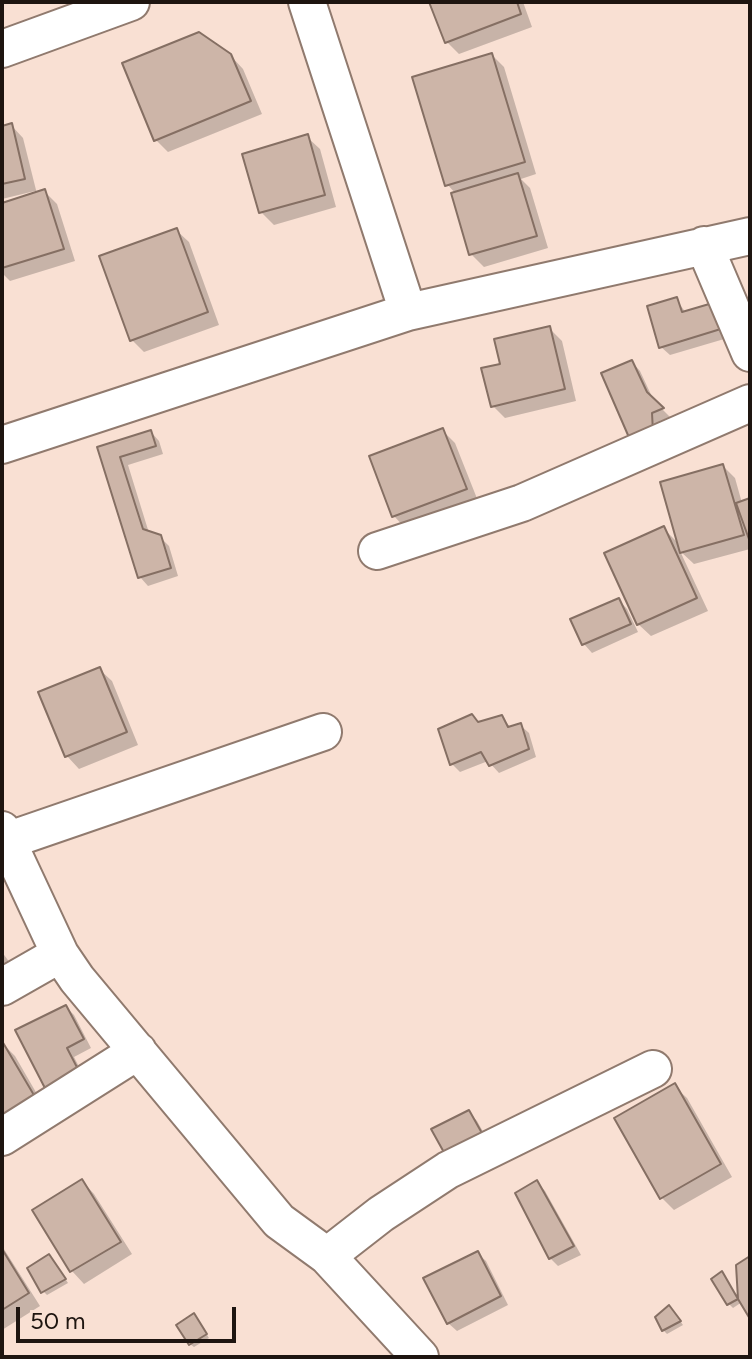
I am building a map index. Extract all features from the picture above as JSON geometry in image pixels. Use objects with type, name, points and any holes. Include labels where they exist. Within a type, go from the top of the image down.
[{"type":"street","points":[[2,49],[131,2]]},
{"type":"street","points":[[307,2],[408,312]]},
{"type":"street","points":[[2,445],[408,312],[750,236]]},
{"type":"street","points":[[704,245],[750,353]]},
{"type":"street","points":[[377,551],[522,503],[750,403]]},
{"type":"street","points":[[323,732],[4,835],[60,954],[279,1221],[327,1256],[420,1357]]},
{"type":"street","points":[[2,987],[60,954]]},
{"type":"street","points":[[2,1137],[138,1051]]},
{"type":"street","points":[[327,1256],[381,1214],[448,1170],[653,1069]]},
{"type":"building","points":[[429,2],[517,2],[521,14],[445,43]]},
{"type":"building","points":[[199,32],[231,54],[251,101],[154,141],[122,63]]},
{"type":"building","points":[[492,53],[525,162],[445,186],[412,77]]},
{"type":"building","points":[[12,123],[25,179],[2,184],[2,126]]},
{"type":"building","points":[[308,134],[325,195],[259,213],[242,154]]},
{"type":"building","points":[[518,173],[537,236],[469,255],[451,193]]},
{"type":"building","points":[[45,189],[64,249],[2,268],[2,203]]},
{"type":"building","points":[[177,228],[208,312],[130,341],[99,256]]},
{"type":"building","points":[[677,297],[682,312],[716,302],[724,328],[659,348],[647,306]]},
{"type":"building","points":[[550,326],[565,389],[491,407],[481,368],[500,364],[494,339]]},
{"type":"building","points":[[632,360],[647,392],[664,408],[652,413],[653,432],[631,442],[601,373]]},
{"type":"building","points":[[443,428],[467,489],[392,517],[369,456]]},
{"type":"building","points":[[151,430],[156,446],[120,457],[143,529],[161,535],[171,568],[138,578],[97,447]]},
{"type":"building","points":[[723,464],[744,535],[680,553],[660,482]]},
{"type":"building","points":[[750,498],[750,542],[736,503]]},
{"type":"building","points":[[664,526],[697,598],[637,625],[604,553]]},
{"type":"building","points":[[619,598],[631,624],[582,645],[570,619]]},
{"type":"building","points":[[100,667],[127,732],[65,757],[38,692]]},
{"type":"building","points":[[472,714],[478,722],[502,715],[508,727],[521,723],[529,749],[489,766],[481,752],[450,765],[438,729]]},
{"type":"building","points":[[66,1005],[84,1039],[67,1048],[82,1077],[48,1094],[15,1030]]},
{"type":"building","points":[[2,1041],[41,1107],[2,1130]]},
{"type":"building","points":[[675,1083],[721,1164],[660,1199],[614,1118]]},
{"type":"building","points":[[469,1110],[483,1135],[446,1156],[431,1129]]},
{"type":"building","points":[[82,1179],[121,1242],[70,1272],[32,1210]]},
{"type":"building","points":[[537,1180],[574,1246],[549,1259],[515,1193]]},
{"type":"building","points":[[2,1249],[29,1293],[2,1310]]},
{"type":"building","points":[[478,1251],[501,1296],[447,1324],[423,1278]]},
{"type":"building","points":[[49,1254],[66,1279],[41,1293],[27,1268]]},
{"type":"building","points":[[750,1256],[750,1319],[738,1299],[736,1265]]},
{"type":"building","points":[[722,1271],[738,1299],[727,1305],[711,1279]]},
{"type":"building","points":[[669,1305],[681,1321],[662,1331],[655,1317]]},
{"type":"building","points":[[194,1313],[207,1334],[189,1345],[176,1325]]}]
